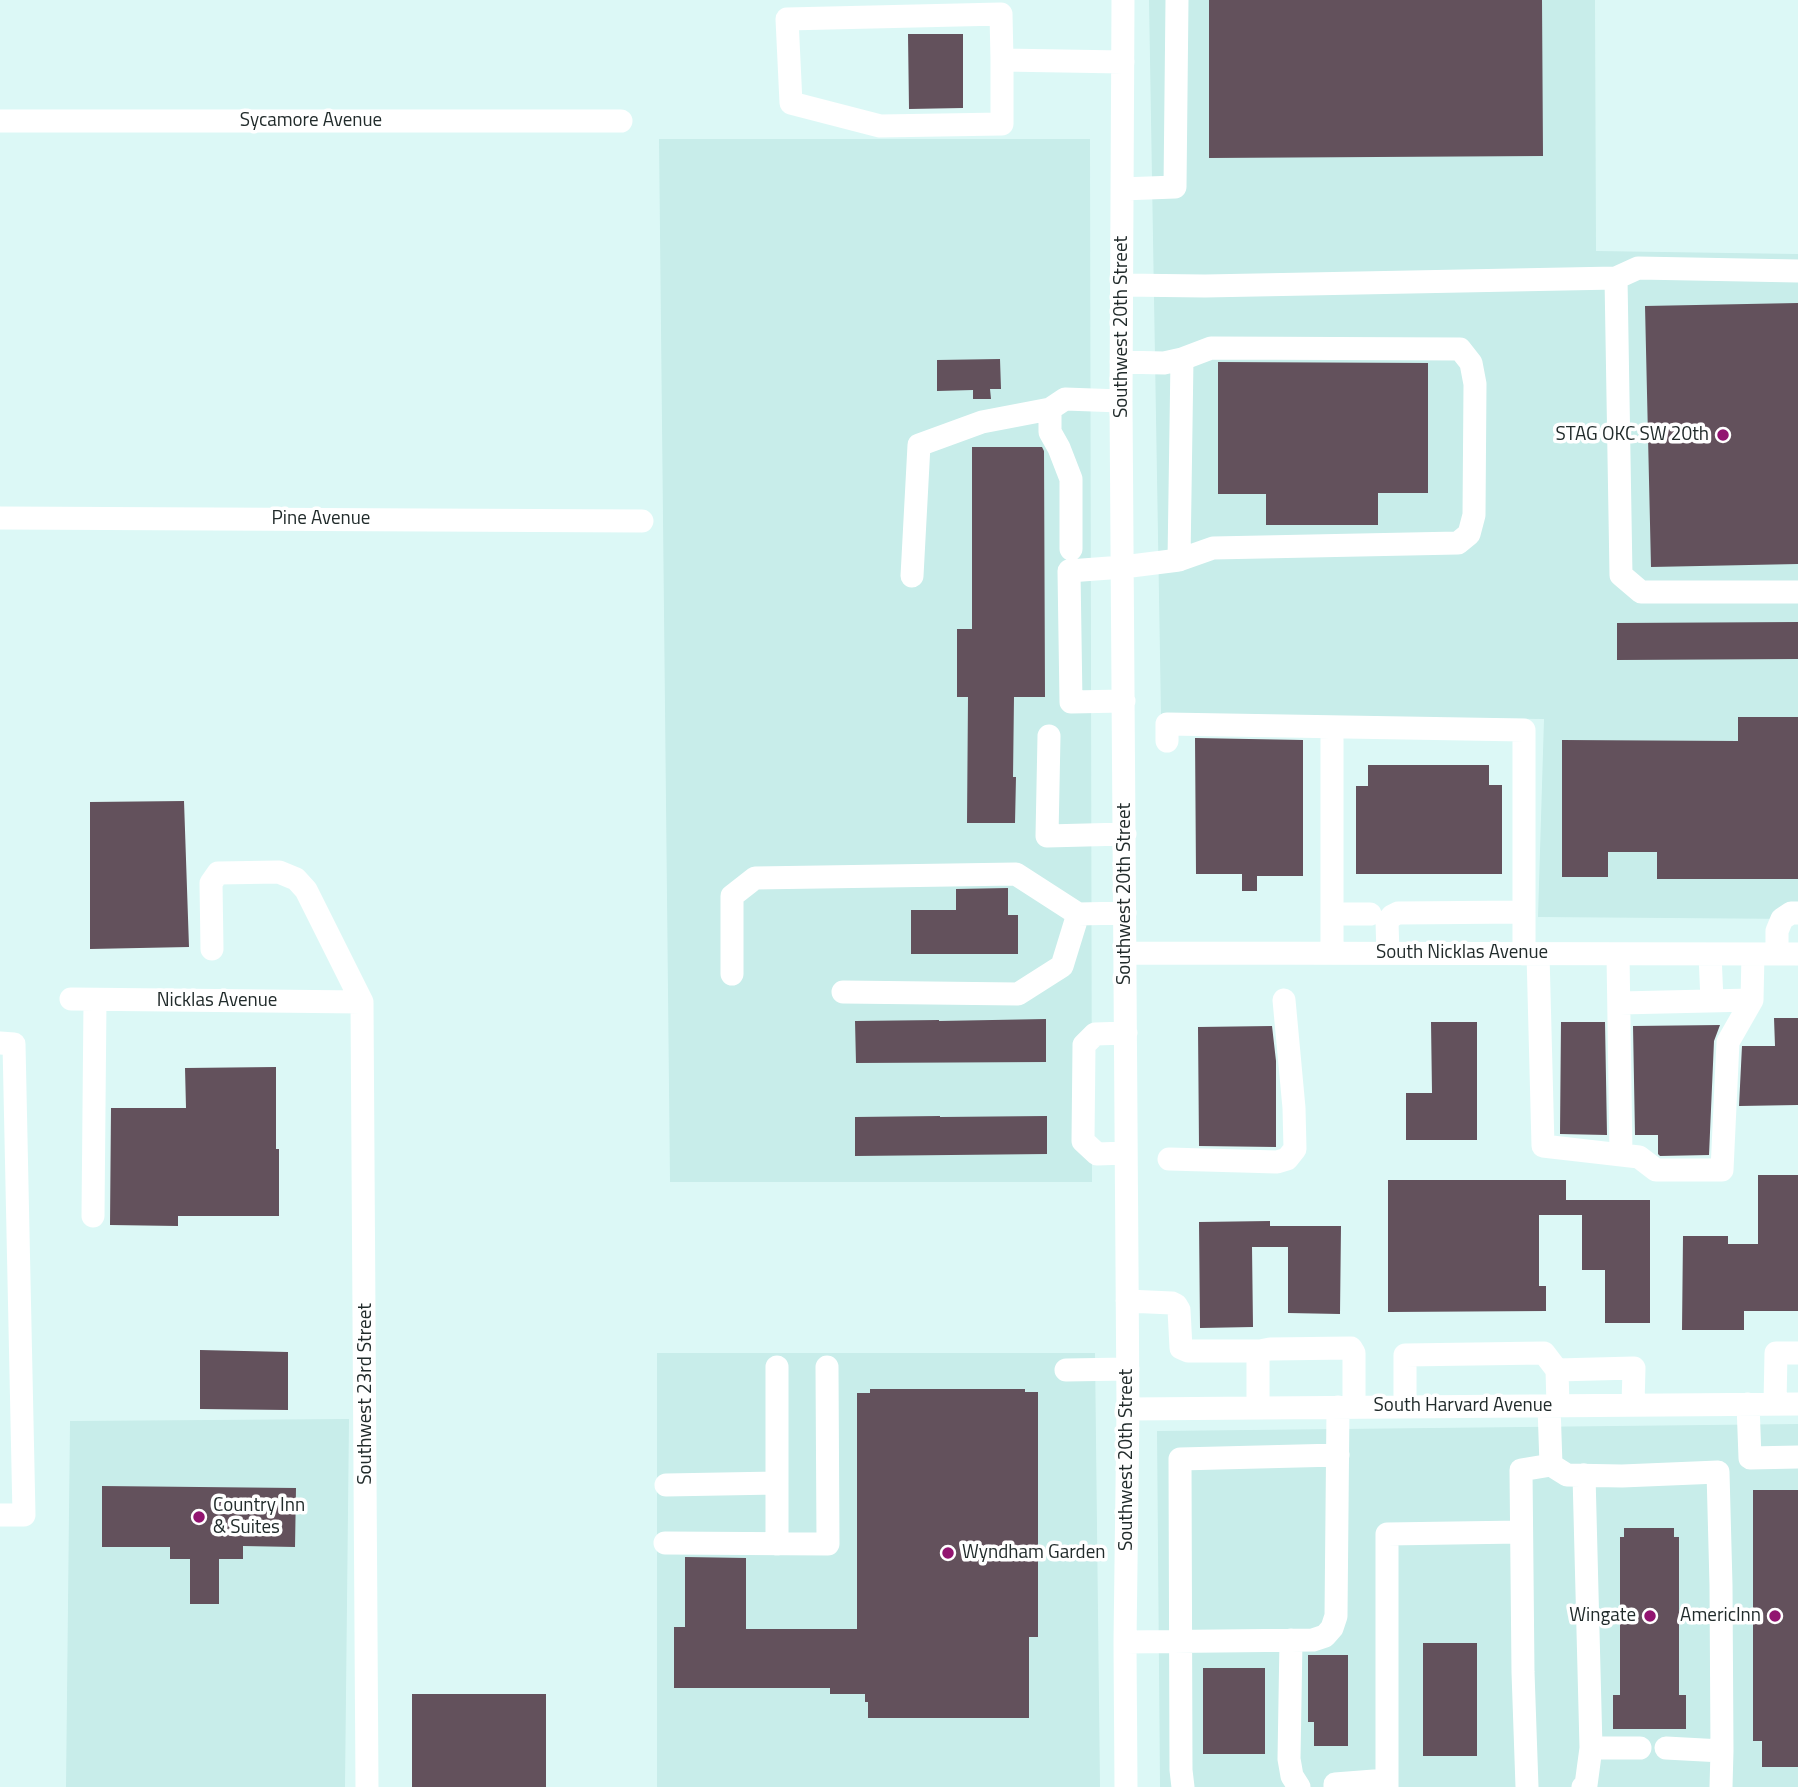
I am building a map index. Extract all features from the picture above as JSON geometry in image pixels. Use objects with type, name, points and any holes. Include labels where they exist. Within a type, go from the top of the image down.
[{"type":"street","name":"Southwest 20th Street","points":[[1123,0],[1121,401],[1128,1369],[1126,1787]]},
{"type":"street","points":[[1122,189],[1175,187],[1177,0]]},
{"type":"street","points":[[1001,14],[1002,60],[1002,124],[880,126],[791,103],[787,19],[1001,14]]},
{"type":"street","points":[[1002,60],[1123,62]]},
{"type":"street","name":"Sycamore Avenue","points":[[0,121],[621,121]]},
{"type":"street","points":[[1122,285],[1205,286],[1616,278],[1638,268],[1798,271]]},
{"type":"street","points":[[1616,278],[1621,575],[1641,592],[1798,592]]},
{"type":"street","points":[[1121,362],[1164,363],[1211,348],[1460,349],[1471,363],[1475,384],[1474,515],[1469,534],[1458,543],[1213,548],[1179,560],[1123,568],[1069,571],[1071,702],[1124,701]]},
{"type":"street","points":[[1179,560],[1182,359]]},
{"type":"street","points":[[912,576],[919,445],[982,422],[1050,409],[1065,399],[1121,401]]},
{"type":"street","points":[[1050,409],[1050,432],[1071,479],[1071,550]]},
{"type":"street","name":"Pine Avenue","points":[[0,518],[642,521]]},
{"type":"street","points":[[1167,741],[1167,724],[1524,730],[1524,912],[1531,954],[1543,1146],[1639,1157],[1656,1170],[1722,1170],[1728,1042],[1752,1000],[1753,954]]},
{"type":"street","points":[[1332,727],[1332,953]]},
{"type":"street","points":[[1049,736],[1047,836],[1125,834]]},
{"type":"street","points":[[212,948],[211,883],[218,873],[279,872],[296,879],[306,890],[362,1002]]},
{"type":"street","points":[[732,974],[732,896],[755,878],[1016,874],[1078,914],[1125,913]]},
{"type":"street","points":[[1388,953],[1388,922],[1398,913],[1524,912]]},
{"type":"street","points":[[1788,954],[1777,930],[1782,919],[1791,913],[1798,913]]},
{"type":"street","points":[[843,992],[1018,994],[1062,966],[1078,914]]},
{"type":"street","points":[[1332,914],[1370,914]]},
{"type":"street","name":"South Nicklas Avenue","points":[[1125,953],[1788,954]]},
{"type":"street","points":[[1618,954],[1621,1155]]},
{"type":"street","points":[[1710,954],[1712,1001]]},
{"type":"street","name":"Nicklas Avenue","points":[[71,999],[362,1002]]},
{"type":"street","points":[[93,1216],[95,1000]]},
{"type":"street","points":[[1169,1159],[1277,1162],[1287,1159],[1295,1149],[1284,1000]]},
{"type":"street","points":[[1620,1003],[1752,1000]]},
{"type":"street","name":"Southwest 23rd Street","points":[[362,1002],[367,1787]]},
{"type":"street","points":[[1126,1033],[1095,1034],[1084,1045],[1083,1141],[1097,1154],[1126,1153]]},
{"type":"street","points":[[0,1043],[14,1044],[24,1515],[0,1516]]},
{"type":"street","points":[[1125,1642],[1313,1640],[1325,1636],[1332,1628],[1336,1616],[1338,1455],[1354,1353],[1351,1348],[1188,1351],[1181,1348],[1179,1310],[1176,1305],[1127,1301]]},
{"type":"street","points":[[1258,1408],[1260,1351]]},
{"type":"street","points":[[1405,1407],[1405,1355],[1544,1353],[1557,1370],[1551,1465]]},
{"type":"street","points":[[1787,1404],[1776,1353],[1798,1353]]},
{"type":"street","points":[[777,1367],[777,1544]]},
{"type":"street","points":[[664,1543],[828,1544],[827,1367]]},
{"type":"street","points":[[1557,1370],[1634,1368],[1633,1405]]},
{"type":"street","points":[[1066,1370],[1128,1369]]},
{"type":"street","points":[[1748,1404],[1750,1458],[1798,1457]]},
{"type":"street","name":"South Harvard Avenue","points":[[1128,1409],[1787,1404]]},
{"type":"street","points":[[1183,1787],[1180,1460],[1338,1455]]},
{"type":"street","points":[[1527,1787],[1521,1470],[1551,1465],[1567,1475],[1718,1472],[1721,1787]]},
{"type":"street","points":[[1583,1787],[1586,1786],[1591,1748],[1584,1475]]},
{"type":"street","points":[[666,1485],[777,1483]]},
{"type":"street","points":[[1335,1787],[1335,1784],[1387,1784],[1388,1534],[1521,1532]]},
{"type":"street","points":[[1291,1640],[1289,1759],[1292,1776],[1299,1787]]},
{"type":"street","points":[[1591,1748],[1640,1748]]},
{"type":"street","points":[[1666,1748],[1721,1751]]},
{"type":"shaded area","points":[[1149,0],[1595,0],[1596,251],[1798,254],[1798,919],[1538,917],[1544,719],[1161,715]]},
{"type":"shaded area","points":[[659,139],[1090,139],[1092,1182],[670,1182]]},
{"type":"shaded area","points":[[657,1353],[1095,1353],[1100,1787],[657,1787]]},
{"type":"shaded area","points":[[349,1419],[345,1787],[66,1787],[70,1421]]},
{"type":"shaded area","points":[[1798,1424],[1798,1787],[1160,1787],[1157,1431]]},
{"type":"building","points":[[1209,0],[1542,0],[1543,156],[1209,158]]},
{"type":"building","points":[[908,34],[963,34],[963,108],[909,109]]},
{"type":"building","name":"STAG OKC SW 20th","points":[[1798,303],[1798,564],[1651,567],[1645,306]]},
{"type":"building","points":[[1000,359],[1001,389],[990,389],[991,399],[973,399],[973,390],[937,391],[937,360]]},
{"type":"building","points":[[1218,362],[1428,363],[1428,493],[1378,493],[1378,525],[1266,525],[1266,494],[1218,494]]},
{"type":"building","points":[[972,447],[1042,447],[1044,451],[1045,697],[1014,697],[1015,823],[967,823],[968,697],[957,697],[957,629],[972,629]]},
{"type":"building","points":[[1798,622],[1798,659],[1617,660],[1617,623]]},
{"type":"building","points":[[1738,717],[1798,717],[1798,879],[1657,879],[1657,852],[1608,852],[1608,877],[1562,877],[1562,740],[1738,741]]},
{"type":"building","points":[[1195,738],[1303,740],[1303,876],[1257,876],[1257,891],[1242,891],[1242,874],[1196,874]]},
{"type":"building","points":[[1368,765],[1489,765],[1489,785],[1502,785],[1502,874],[1356,874],[1356,786],[1368,786]]},
{"type":"building","points":[[184,801],[189,947],[90,949],[90,802]]},
{"type":"building","points":[[1008,888],[1008,915],[1018,915],[1018,954],[911,954],[911,910],[956,910],[956,889]]},
{"type":"building","points":[[1774,1018],[1798,1018],[1798,1105],[1739,1106],[1742,1046],[1775,1046]]},
{"type":"building","points":[[1046,1019],[1046,1062],[856,1063],[855,1021]]},
{"type":"building","points":[[1431,1022],[1477,1022],[1477,1140],[1406,1140],[1406,1093],[1432,1093]]},
{"type":"building","points":[[1561,1022],[1605,1022],[1607,1135],[1560,1134]]},
{"type":"building","points":[[1720,1025],[1714,1041],[1709,1155],[1660,1156],[1658,1135],[1635,1135],[1633,1026]]},
{"type":"building","points":[[1272,1026],[1276,1061],[1276,1147],[1199,1146],[1198,1027]]},
{"type":"building","points":[[276,1067],[279,1216],[178,1216],[178,1226],[110,1225],[111,1108],[186,1108],[185,1068]]},
{"type":"building","points":[[1047,1116],[1047,1154],[855,1156],[855,1117]]},
{"type":"building","points":[[1758,1175],[1798,1175],[1798,1311],[1744,1311],[1744,1330],[1682,1330],[1683,1236],[1728,1236],[1728,1244],[1758,1244]]},
{"type":"building","points":[[1388,1180],[1566,1180],[1566,1200],[1650,1200],[1650,1323],[1605,1323],[1605,1270],[1582,1270],[1582,1215],[1539,1215],[1539,1286],[1546,1286],[1546,1311],[1388,1312]]},
{"type":"building","points":[[1270,1221],[1270,1226],[1341,1226],[1340,1314],[1288,1313],[1288,1247],[1252,1247],[1253,1327],[1200,1328],[1199,1222]]},
{"type":"building","points":[[200,1350],[288,1352],[288,1410],[200,1409]]},
{"type":"building","name":"Wyndham Garden","points":[[870,1389],[1025,1389],[1025,1392],[1038,1392],[1038,1637],[1029,1637],[1029,1718],[868,1718],[865,1694],[830,1694],[830,1688],[674,1688],[674,1627],[685,1627],[685,1557],[746,1558],[746,1629],[857,1629],[857,1393],[870,1393]]},
{"type":"building","name":"Country Inn & Suites","points":[[102,1486],[296,1488],[295,1547],[243,1546],[243,1559],[219,1559],[219,1604],[190,1604],[190,1559],[170,1559],[170,1547],[102,1547]]},
{"type":"building","name":"AmericInn","points":[[1753,1490],[1798,1490],[1798,1767],[1762,1767],[1762,1741],[1753,1741]]},
{"type":"building","name":"Wingate","points":[[1624,1528],[1674,1528],[1674,1537],[1679,1537],[1679,1695],[1686,1695],[1686,1729],[1613,1729],[1613,1695],[1620,1695],[1620,1537],[1624,1537]]},
{"type":"building","points":[[1423,1643],[1477,1643],[1477,1756],[1423,1756]]},
{"type":"building","points":[[1308,1655],[1348,1655],[1348,1746],[1314,1746],[1314,1722],[1308,1722]]},
{"type":"building","points":[[1203,1668],[1265,1668],[1265,1754],[1203,1754]]},
{"type":"building","points":[[412,1694],[546,1694],[546,1787],[412,1787]]},
{"type":"place","name":"STAG OKC SW 20th","points":[[1723,435]]},
{"type":"place","name":"Country Inn & Suites","points":[[199,1517]]},
{"type":"place","name":"Wyndham Garden","points":[[948,1553]]},
{"type":"place","name":"Wingate","points":[[1650,1616]]},
{"type":"place","name":"AmericInn","points":[[1775,1616]]}]
